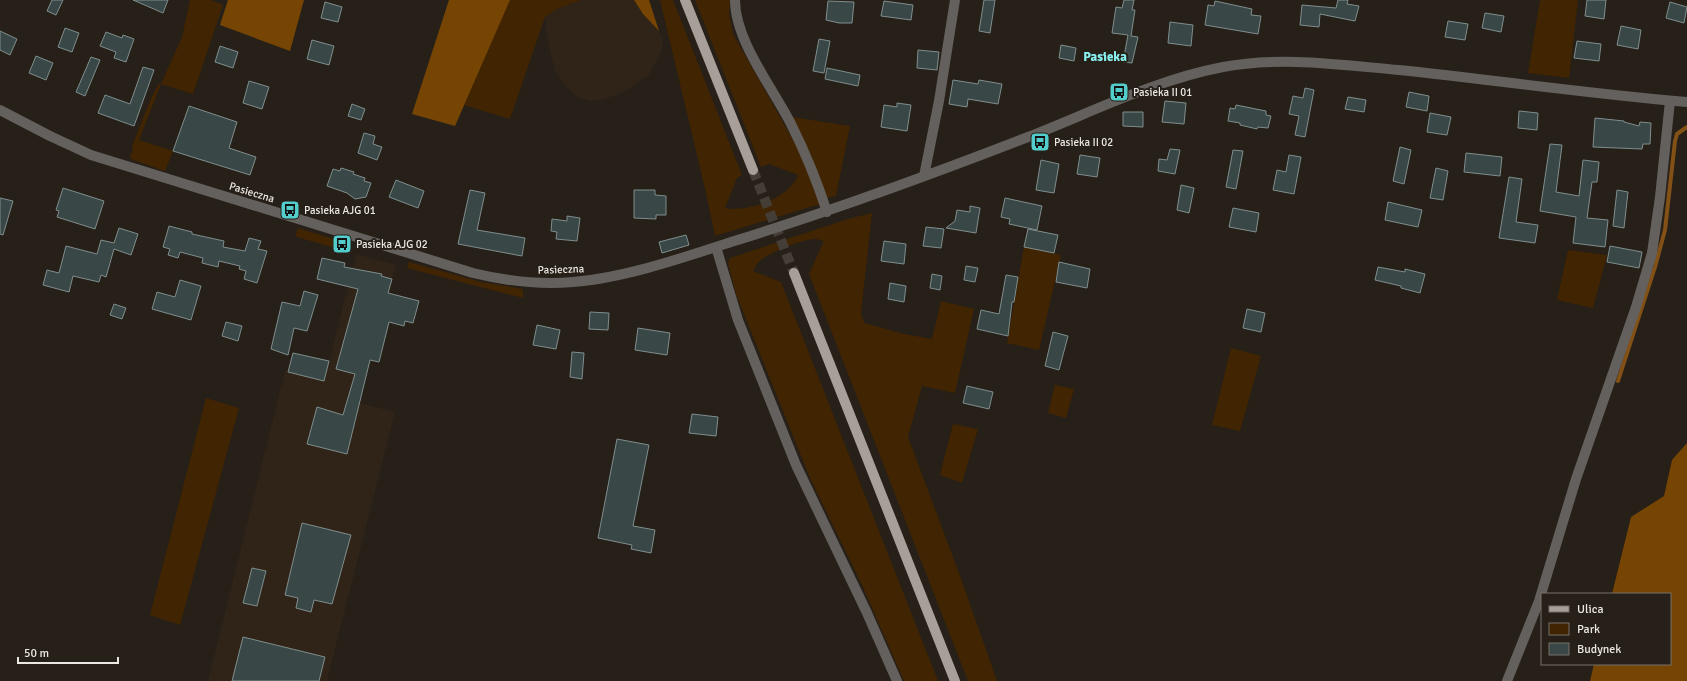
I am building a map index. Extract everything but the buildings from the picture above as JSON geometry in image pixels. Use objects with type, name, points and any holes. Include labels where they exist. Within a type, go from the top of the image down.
[{"type":"main road","points":[[685,0],[753,170]]},
{"type":"main road","points":[[794,273],[955,681]]},
{"type":"street","points":[[735,0],[736,16],[744,39],[790,123],[810,164],[827,212]]},
{"type":"street","points":[[924,176],[939,101],[955,0]]},
{"type":"street","name":"Pasieczna","points":[[0,110],[91,155],[444,265],[499,279],[553,283],[583,281],[628,272],[716,247],[827,212],[924,176],[1148,88],[1202,72],[1251,63],[1281,62],[1347,65],[1687,102]]},
{"type":"street","points":[[1541,593],[1576,478],[1633,318],[1652,253],[1660,197],[1670,101]]},
{"type":"street","points":[[716,247],[738,320],[796,465],[867,614],[897,681]]},
{"type":"street","points":[[1507,681],[1541,594]]},
{"type":"shaded area","points":[[228,0],[304,0],[290,51],[220,25]]},
{"type":"shaded area","points":[[449,0],[510,0],[455,126],[412,114]]},
{"type":"shaded area","points":[[581,0],[634,0],[643,14],[659,31],[663,40],[661,52],[649,75],[622,93],[601,100],[590,101],[578,97],[566,87],[555,71],[547,37],[545,17],[557,9]]},
{"type":"shaded area","points":[[634,0],[649,0],[659,31],[643,14]]},
{"type":"shaded area","points":[[356,254],[396,265],[373,355],[371,355],[360,403],[395,412],[327,681],[208,681],[285,371],[324,381]]},
{"type":"shaded area","points":[[1687,443],[1687,681],[1590,681],[1594,665],[1671,665],[1671,593],[1612,593],[1631,517],[1664,496],[1672,460]]},
{"type":"green space","points":[[190,0],[211,0],[223,5],[193,94],[161,84],[182,37]]},
{"type":"green space","points":[[510,0],[581,0],[557,9],[545,17],[510,119],[464,105]]},
{"type":"green space","points":[[660,0],[673,0],[742,175],[737,178],[725,208],[745,208],[767,202],[786,191],[798,175],[769,164],[761,167],[695,0],[730,0],[729,14],[733,34],[803,158],[820,204],[715,236]]},
{"type":"green space","points":[[1540,0],[1578,0],[1569,78],[1528,73]]},
{"type":"green space","points":[[161,84],[139,140],[173,151],[165,171],[133,160],[130,157],[133,149],[132,146],[152,96],[158,85]]},
{"type":"green space","points":[[792,117],[850,126],[836,196],[827,198],[811,155]]},
{"type":"green space","points":[[872,213],[861,313],[864,323],[904,334],[932,339],[941,301],[974,309],[955,393],[922,386],[908,437],[959,573],[997,681],[968,681],[809,274],[824,241],[816,239],[796,243],[762,259],[753,271],[781,282],[938,681],[904,681],[863,587],[810,478],[736,294],[728,263],[730,258],[848,219]]},
{"type":"green space","points":[[298,228],[347,243],[350,246],[349,252],[297,237],[296,234]]},
{"type":"green space","points":[[1024,247],[1061,255],[1039,350],[1007,343]]},
{"type":"green space","points":[[1568,250],[1607,255],[1593,308],[1557,300]]},
{"type":"green space","points":[[409,262],[481,282],[523,289],[523,298],[407,268]]},
{"type":"green space","points":[[1231,348],[1261,356],[1240,431],[1212,425]]},
{"type":"green space","points":[[1055,385],[1074,389],[1066,418],[1048,413]]},
{"type":"green space","points":[[206,398],[239,408],[180,625],[150,615]]},
{"type":"green space","points":[[953,424],[978,429],[962,483],[940,475]]},
{"type":"waterway","points":[[1618,381],[1655,267],[1665,230],[1675,141],[1677,134],[1687,127]]},
{"type":"tunnel","points":[[753,170],[794,273]]},
{"type":"place","name":"Pasieka II 01","points":[[1119,92]]},
{"type":"place","name":"Pasieka II 02","points":[[1040,142]]},
{"type":"place","name":"Pasieka AJG 01","points":[[290,210]]},
{"type":"place","name":"Pasieka AJG 02","points":[[342,244]]},
{"type":"district","name":"Pasieka","points":[[1105,56]]}]
